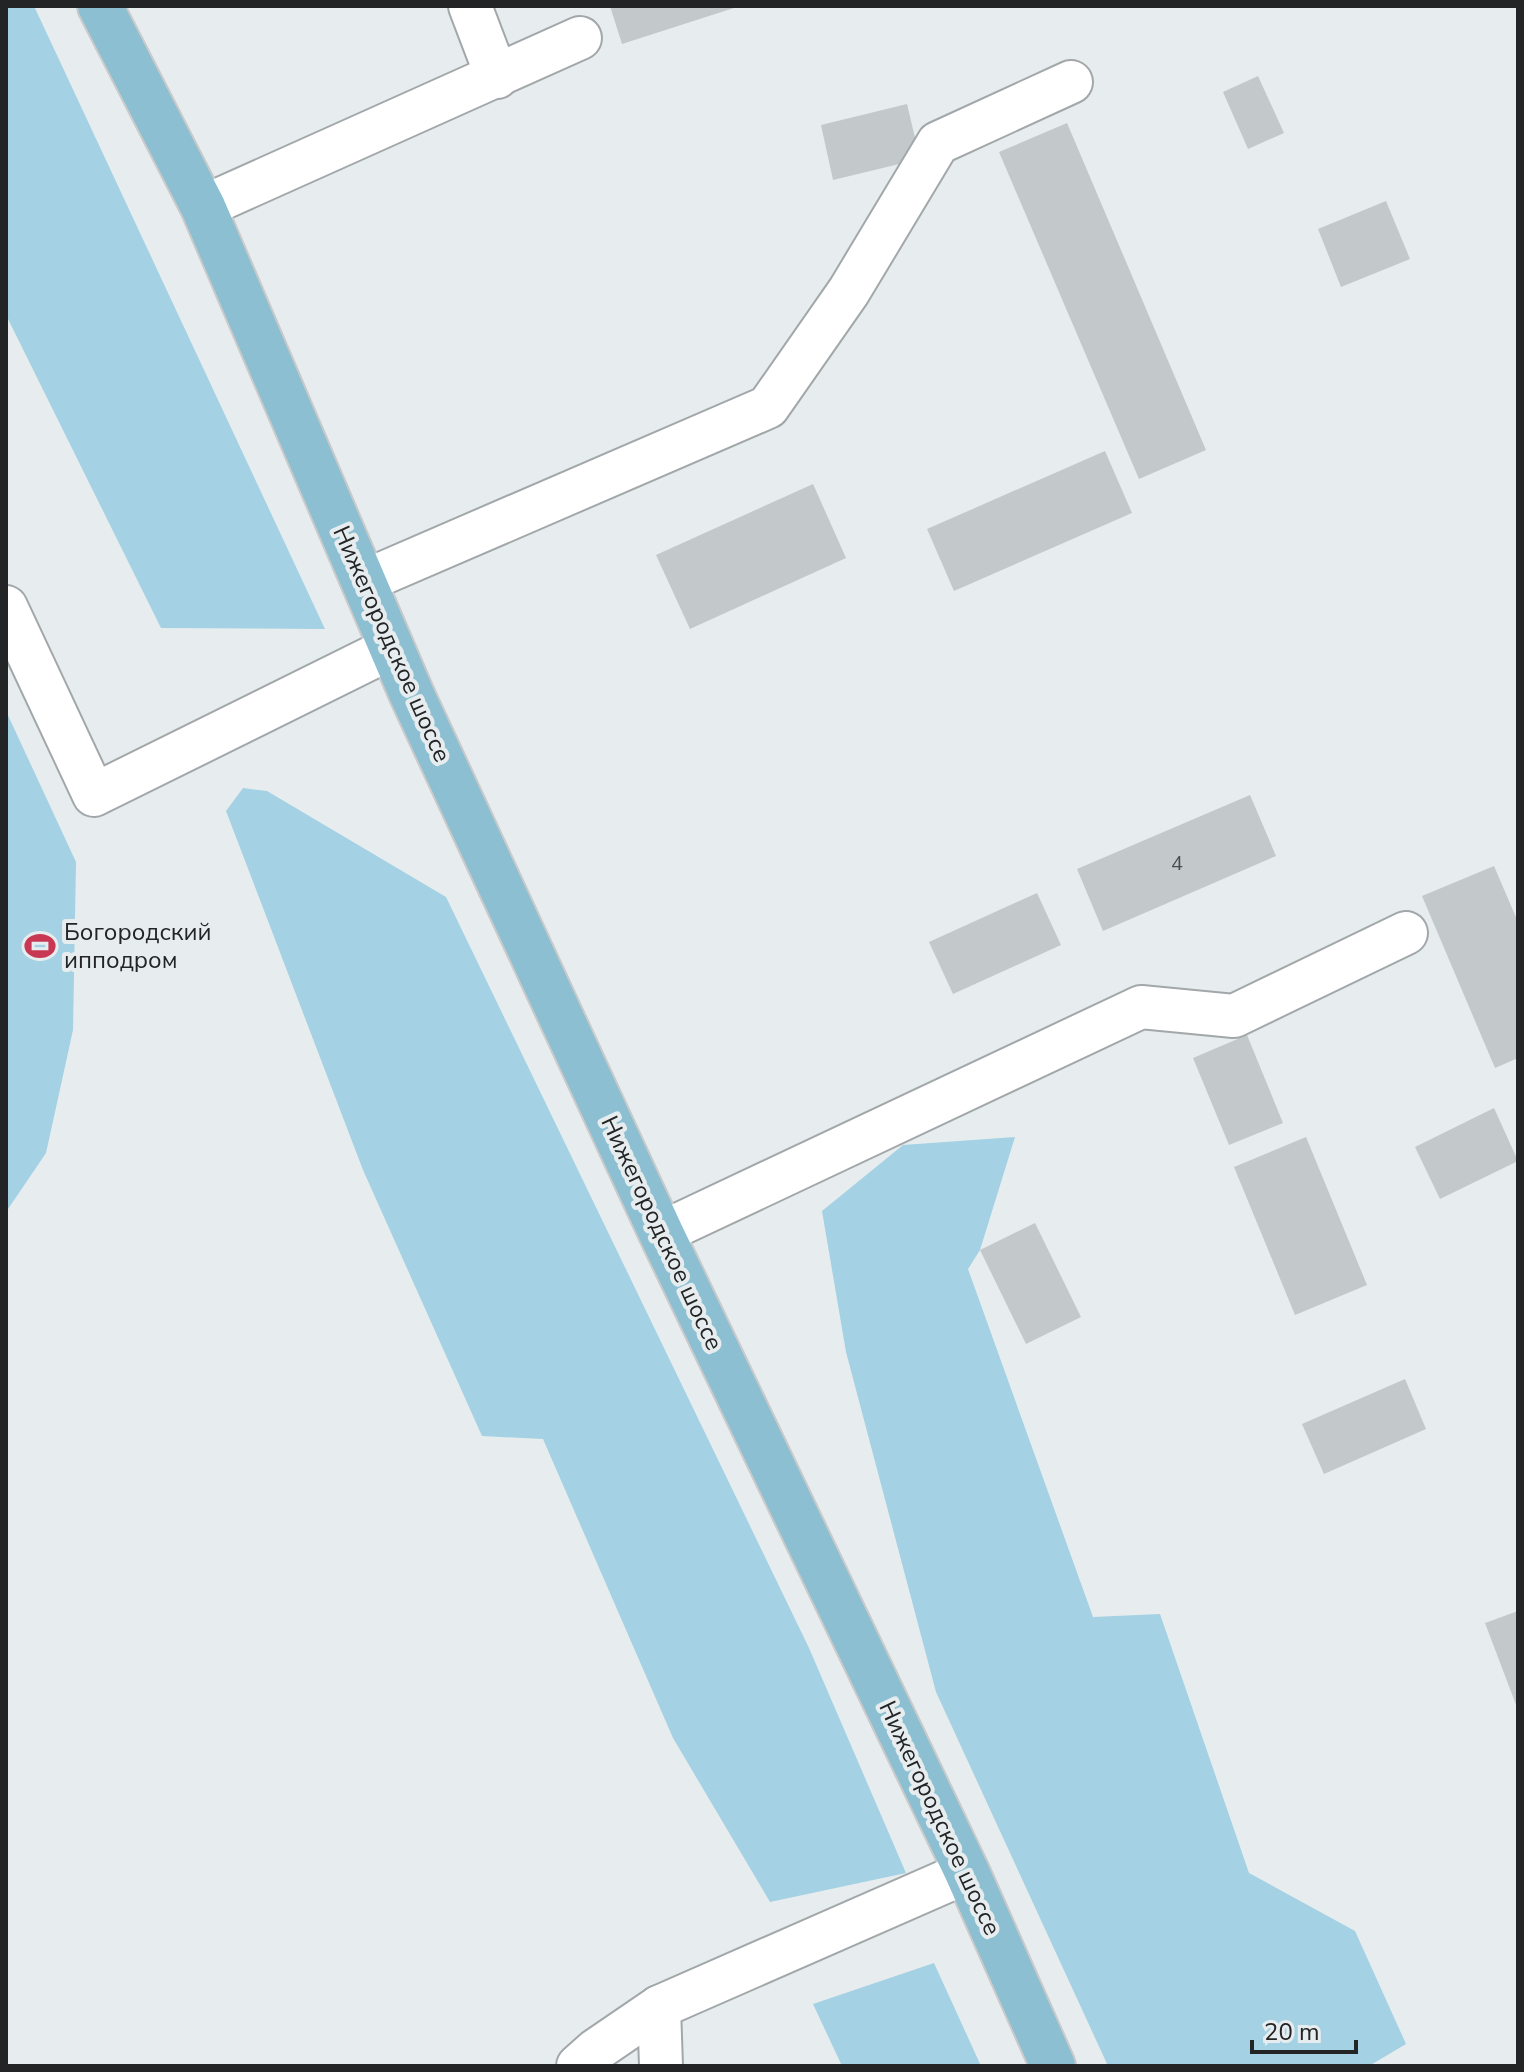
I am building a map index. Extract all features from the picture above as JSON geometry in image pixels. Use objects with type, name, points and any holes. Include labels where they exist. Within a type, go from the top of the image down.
[{"type":"main road","name":"Нижегородское шоссе","points":[[100,6],[203,207],[391,648],[661,1233],[967,1872],[1053,2066]]},
{"type":"lane","points":[[470,6],[497,77]]},
{"type":"lane","points":[[203,207],[580,38]]},
{"type":"lane","points":[[365,581],[768,407],[849,291],[938,143],[1071,82]]},
{"type":"lane","points":[[6,607],[94,795],[391,648]]},
{"type":"lane","points":[[661,1233],[1141,1007],[1234,1016],[1406,933]]},
{"type":"lane","points":[[578,2066],[659,2007],[967,1872]]},
{"type":"lane","points":[[659,2007],[661,2066]]},
{"type":"shaded area","points":[[6,6],[34,6],[325,629],[161,628],[6,315]]},
{"type":"shaded area","name":"Богородский ипподром","points":[[6,711],[76,862],[73,1030],[46,1153],[6,1212]]},
{"type":"shaded area","points":[[243,788],[267,791],[446,897],[809,1648],[906,1873],[770,1902],[673,1738],[543,1439],[482,1436],[363,1170],[226,811]]},
{"type":"shaded area","points":[[1015,1137],[980,1250],[968,1269],[1093,1617],[1160,1614],[1249,1873],[1355,1931],[1406,2044],[1369,2066],[1108,2066],[936,1692],[846,1352],[822,1211],[903,1145]]},
{"type":"shaded area","points":[[934,1963],[981,2066],[842,2066],[813,2004]]},
{"type":"building","points":[[610,6],[737,6],[737,7],[622,44]]},
{"type":"building","points":[[1258,76],[1284,133],[1248,149],[1223,92]]},
{"type":"building","points":[[907,104],[920,159],[833,180],[821,125]]},
{"type":"building","points":[[1067,123],[1206,450],[1139,479],[999,152]]},
{"type":"building","points":[[1386,201],[1410,259],[1341,287],[1318,229]]},
{"type":"building","points":[[1105,451],[1132,513],[954,591],[927,529]]},
{"type":"building","points":[[813,484],[846,558],[690,629],[656,555]]},
{"type":"building","points":[[1250,795],[1276,856],[1103,931],[1077,869]]},
{"type":"building","points":[[1494,866],[1518,922],[1518,1058],[1495,1068],[1422,896]]},
{"type":"building","points":[[1037,893],[1061,945],[953,994],[929,942]]},
{"type":"building","points":[[1247,1035],[1283,1123],[1229,1145],[1193,1058]]},
{"type":"building","points":[[1494,1108],[1518,1161],[1440,1199],[1415,1147]]},
{"type":"building","points":[[1306,1137],[1367,1285],[1295,1315],[1234,1167]]},
{"type":"building","points":[[1035,1223],[1081,1317],[1026,1344],[980,1250]]},
{"type":"building","points":[[1405,1379],[1426,1429],[1324,1474],[1302,1424]]},
{"type":"building","points":[[1518,1611],[1518,1710],[1485,1623]]},
{"type":"place","name":"Богородский ипподром","points":[[40,946]]}]
